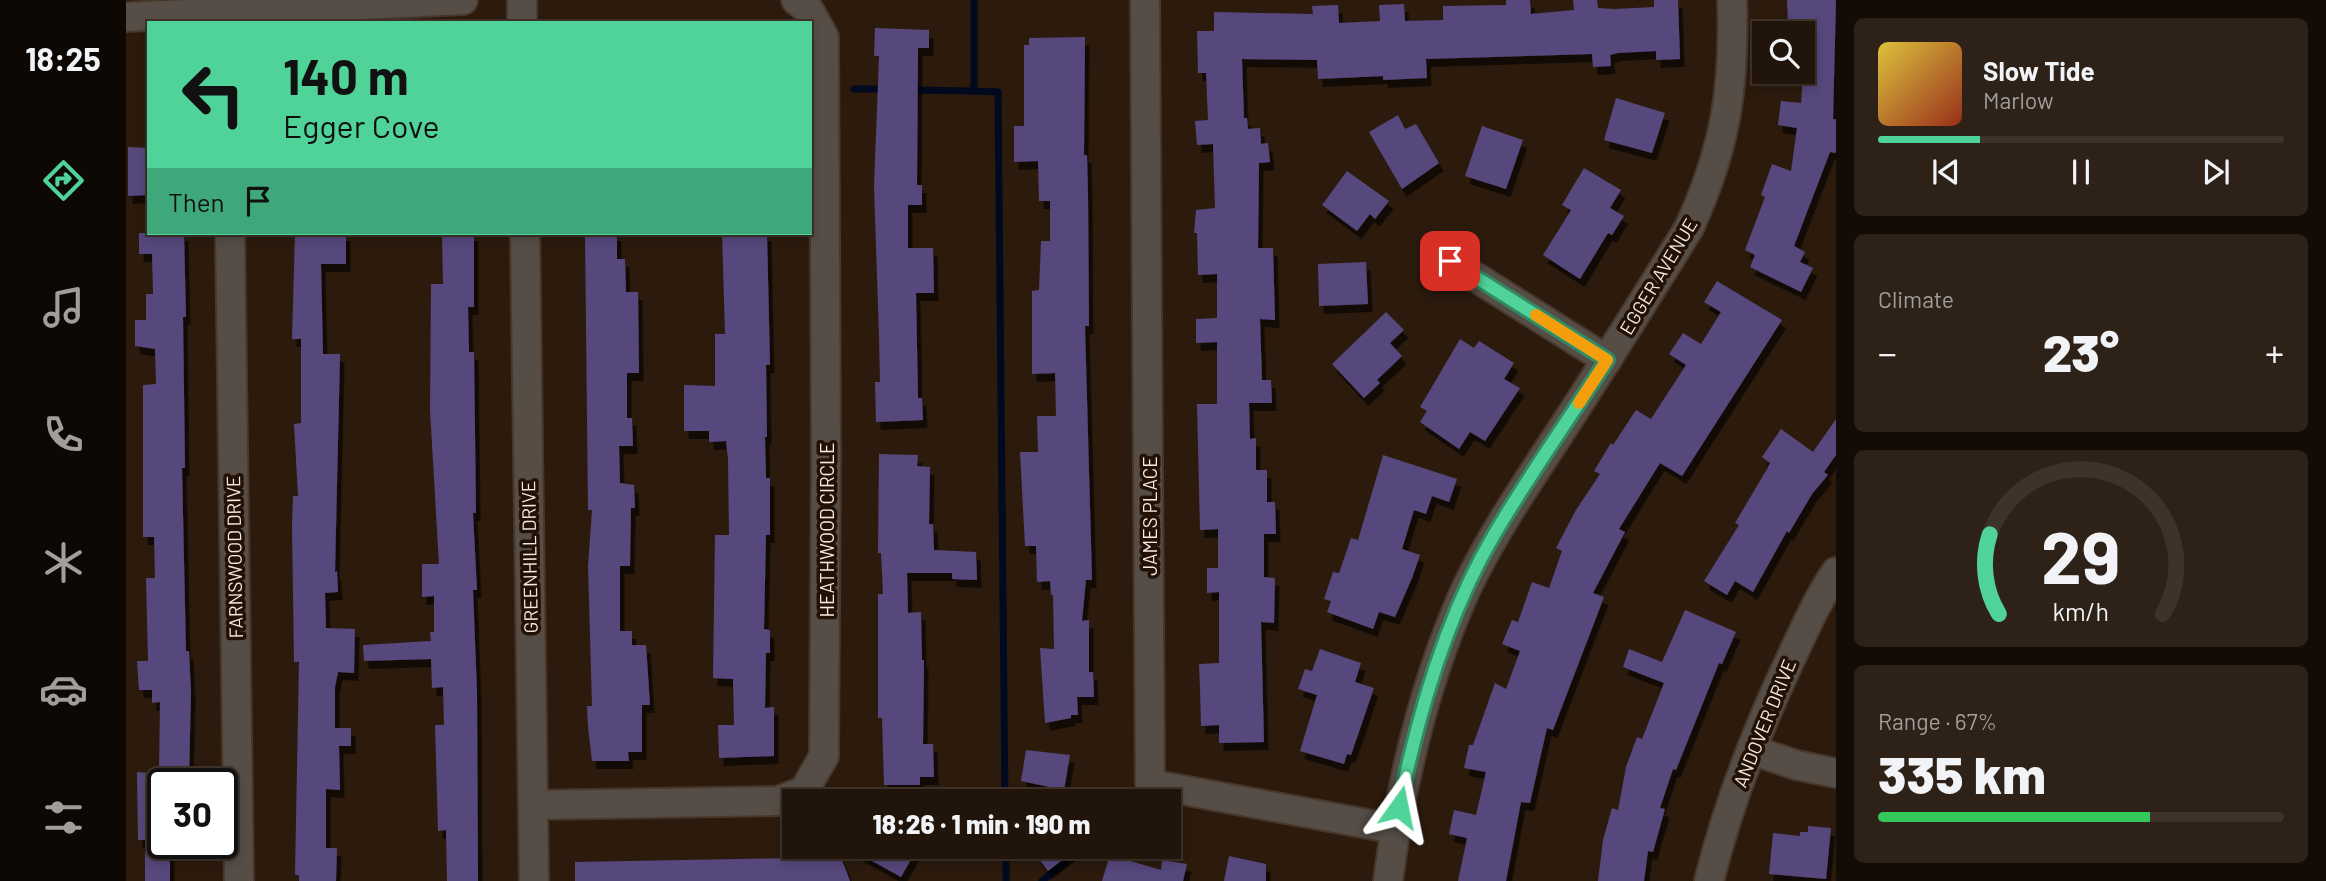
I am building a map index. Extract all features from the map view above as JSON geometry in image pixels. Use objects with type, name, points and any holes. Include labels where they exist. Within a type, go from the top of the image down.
[{"type":"street","points":[[126,17],[227,17],[463,0]]},
{"type":"street","points":[[522,0],[522,21]]},
{"type":"street","name":"HEATHWOOD CIRCLE","points":[[533,805],[778,801],[804,791],[824,756],[824,37],[809,10],[796,0]]},
{"type":"street","name":"JAMES PLACE","points":[[1145,0],[1150,784],[1395,829]]},
{"type":"street","name":"EGGER AVENUE","points":[[1388,881],[1409,761],[1443,648],[1466,591],[1493,536],[1689,228],[1706,191],[1727,122],[1734,64],[1732,0]]},
{"type":"street","name":"FARNSWOOD DRIVE","points":[[230,235],[239,881]]},
{"type":"street","name":"GREENHILL DRIVE","points":[[525,235],[534,881]]},
{"type":"street","points":[[1450,261],[1607,360]]},
{"type":"street","name":"ANDOVER DRIVE","points":[[1709,881],[1722,828],[1769,705],[1821,594],[1836,572]]},
{"type":"street","points":[[1752,750],[1796,765],[1836,773]]},
{"type":"building","points":[[1506,0],[1530,0],[1531,14],[1574,10],[1573,0],[1597,0],[1598,8],[1615,9],[1654,7],[1654,0],[1678,0],[1680,59],[1656,60],[1656,51],[1618,53],[1610,55],[1611,66],[1593,67],[1592,54],[1426,59],[1427,78],[1383,80],[1383,76],[1318,79],[1317,60],[1242,59],[1244,118],[1247,118],[1248,129],[1260,128],[1261,144],[1268,143],[1270,162],[1259,163],[1258,248],[1273,248],[1275,320],[1260,319],[1262,380],[1271,380],[1272,403],[1249,403],[1250,439],[1256,438],[1256,470],[1267,470],[1267,502],[1275,502],[1276,534],[1264,534],[1264,577],[1275,578],[1274,623],[1261,622],[1264,742],[1219,743],[1219,725],[1201,726],[1199,664],[1219,663],[1219,592],[1207,593],[1207,568],[1218,568],[1218,529],[1200,530],[1197,404],[1217,404],[1217,342],[1196,343],[1196,319],[1217,318],[1217,274],[1198,275],[1197,233],[1194,233],[1196,210],[1215,208],[1213,144],[1197,145],[1195,121],[1208,120],[1206,73],[1198,73],[1197,31],[1214,31],[1214,12],[1313,14],[1312,6],[1338,5],[1339,23],[1380,21],[1379,5],[1404,4],[1405,21],[1443,20],[1443,6],[1506,5]]},
{"type":"building","points":[[1787,0],[1836,0],[1833,119],[1836,119],[1836,153],[1830,152],[1794,246],[1805,252],[1800,262],[1813,268],[1801,292],[1750,267],[1755,255],[1745,250],[1765,197],[1761,195],[1772,164],[1791,171],[1797,128],[1778,125],[1781,101],[1801,103],[1802,84],[1815,84],[1815,21],[1788,21]]},
{"type":"building","points":[[875,28],[929,30],[929,48],[918,48],[917,185],[922,185],[922,205],[908,205],[908,248],[933,248],[934,293],[916,293],[918,398],[922,398],[923,420],[876,422],[875,382],[880,382],[874,186],[879,56],[874,56]]},
{"type":"building","points":[[1085,37],[1084,155],[1087,155],[1089,326],[1085,326],[1092,580],[1086,580],[1082,621],[1089,620],[1089,672],[1093,672],[1094,697],[1077,697],[1078,715],[1045,723],[1040,648],[1054,649],[1053,595],[1050,581],[1037,582],[1036,546],[1025,546],[1020,452],[1038,452],[1037,416],[1056,416],[1055,373],[1032,374],[1032,291],[1039,290],[1041,241],[1050,241],[1050,201],[1039,201],[1038,161],[1014,162],[1014,126],[1024,126],[1024,45],[1029,45],[1029,38]]},
{"type":"building","points":[[1616,98],[1665,113],[1652,153],[1604,140]]},
{"type":"building","points":[[1398,115],[1405,129],[1416,124],[1439,163],[1402,189],[1369,132]]},
{"type":"building","points":[[1482,126],[1523,140],[1506,189],[1465,176]]},
{"type":"building","points":[[128,147],[147,148],[147,195],[128,196]]},
{"type":"building","points":[[1584,168],[1621,190],[1610,208],[1624,216],[1612,235],[1608,233],[1580,279],[1543,255],[1571,210],[1562,205]]},
{"type":"building","points":[[1347,171],[1389,201],[1375,219],[1370,214],[1357,231],[1322,205]]},
{"type":"building","points":[[139,233],[184,235],[185,468],[182,468],[186,651],[189,651],[191,693],[189,768],[159,768],[160,702],[152,703],[152,690],[139,690],[137,661],[148,661],[146,578],[155,578],[154,537],[143,537],[143,385],[156,384],[155,349],[135,346],[135,320],[146,320],[146,294],[153,294],[152,254],[139,254]]},
{"type":"building","points":[[295,235],[346,235],[346,264],[321,264],[323,354],[340,354],[335,572],[337,571],[338,592],[325,593],[326,628],[355,629],[354,673],[338,672],[335,687],[335,728],[351,728],[351,746],[339,746],[340,790],[326,789],[326,848],[337,848],[336,881],[299,881],[299,875],[295,875],[299,662],[294,662],[292,526],[293,496],[298,496],[294,424],[301,423],[301,339],[292,339]]},
{"type":"building","points":[[442,235],[474,235],[474,307],[468,307],[469,352],[474,352],[476,513],[473,513],[477,590],[473,590],[477,692],[478,881],[447,881],[446,830],[438,831],[435,725],[444,725],[443,687],[432,688],[431,659],[364,661],[363,645],[431,641],[430,632],[434,632],[434,596],[422,597],[422,564],[439,564],[430,410],[431,284],[443,284]]},
{"type":"building","points":[[585,235],[617,235],[617,259],[625,259],[626,292],[638,292],[639,373],[627,373],[627,418],[632,418],[633,446],[619,446],[620,483],[634,485],[635,508],[631,508],[630,566],[620,566],[620,631],[632,631],[632,645],[646,645],[650,705],[642,705],[642,752],[628,752],[629,761],[592,761],[587,706],[592,706],[588,566],[592,510],[588,510]]},
{"type":"building","points":[[722,235],[767,235],[770,365],[766,365],[765,437],[766,478],[770,478],[770,535],[766,535],[764,629],[770,630],[770,653],[766,653],[765,708],[774,707],[774,756],[719,758],[718,725],[734,725],[733,679],[713,678],[715,535],[729,535],[728,459],[726,441],[709,442],[709,431],[684,431],[684,385],[715,386],[715,334],[725,334]]},
{"type":"building","points":[[1366,262],[1368,304],[1319,306],[1318,264]]},
{"type":"building","points":[[1717,281],[1782,320],[1682,476],[1660,463],[1619,529],[1625,532],[1593,593],[1604,597],[1553,730],[1547,728],[1530,803],[1521,802],[1506,881],[1458,881],[1467,838],[1449,834],[1454,810],[1476,815],[1486,772],[1464,768],[1469,745],[1473,745],[1495,683],[1506,689],[1520,651],[1502,644],[1512,620],[1518,622],[1532,582],[1549,588],[1562,551],[1556,548],[1576,510],[1600,474],[1594,471],[1611,443],[1613,445],[1636,410],[1651,419],[1686,365],[1669,354],[1683,333],[1701,344],[1721,312],[1704,302]]},
{"type":"building","points":[[1386,312],[1404,330],[1390,343],[1402,356],[1377,380],[1380,383],[1364,398],[1332,364]]},
{"type":"building","points":[[1460,339],[1474,348],[1479,341],[1514,363],[1504,379],[1520,388],[1485,441],[1470,432],[1459,449],[1420,422],[1427,411],[1420,407]]},
{"type":"building","points":[[1836,419],[1836,455],[1824,472],[1828,475],[1812,494],[1789,533],[1787,531],[1753,592],[1735,581],[1727,595],[1704,581],[1739,525],[1735,523],[1770,463],[1762,457],[1781,429],[1813,452]]},
{"type":"building","points":[[879,454],[918,455],[917,466],[930,467],[929,524],[933,524],[934,550],[976,552],[977,580],[952,579],[952,573],[907,573],[908,613],[921,612],[924,660],[923,744],[933,744],[934,777],[920,777],[920,785],[884,785],[882,718],[878,718],[878,594],[883,594],[881,553],[878,553]]},
{"type":"building","points":[[1383,455],[1457,479],[1449,502],[1432,496],[1426,514],[1414,510],[1402,549],[1420,555],[1395,617],[1379,612],[1373,629],[1327,612],[1331,601],[1324,599],[1333,572],[1339,573],[1351,538],[1358,540]]},
{"type":"building","points":[[1685,610],[1736,632],[1722,664],[1719,663],[1676,770],[1673,769],[1660,808],[1665,809],[1653,852],[1648,851],[1644,881],[1598,881],[1603,840],[1612,808],[1618,810],[1626,767],[1637,737],[1642,739],[1664,683],[1623,667],[1629,649],[1662,662]]},
{"type":"building","points":[[1320,649],[1361,663],[1355,682],[1374,688],[1351,755],[1347,754],[1344,764],[1300,751],[1317,695],[1298,689],[1305,669],[1312,671]]},
{"type":"building","points":[[1026,750],[1070,755],[1064,789],[1021,781]]},
{"type":"building","points":[[137,772],[147,773],[147,859],[170,859],[170,881],[145,881],[145,840],[138,840]]},
{"type":"building","points":[[1808,826],[1831,828],[1826,879],[1769,874],[1773,833],[1800,836],[1800,832],[1808,832]]},
{"type":"building","points":[[1229,856],[1266,864],[1266,881],[1224,881]]},
{"type":"building","points":[[842,859],[850,881],[575,881],[575,862]]},
{"type":"building","points":[[869,859],[911,859],[901,877]]},
{"type":"building","points":[[1039,859],[1064,859],[1048,871]]},
{"type":"building","points":[[1109,859],[1124,859],[1161,870],[1162,860],[1187,864],[1183,881],[1102,881]]},
{"type":"waterway","points":[[974,0],[974,91],[998,92],[1005,789]]},
{"type":"waterway","points":[[854,89],[884,89]]},
{"type":"waterway","points":[[910,90],[974,91]]},
{"type":"waterway","points":[[1006,859],[1006,881]]},
{"type":"waterway","points":[[1042,881],[1069,859]]},
{"type":"slow traffic","points":[[1536,315],[1607,360],[1579,403]]},
{"type":"route","points":[[1399,807],[1409,761],[1443,648],[1466,591],[1493,536],[1607,360],[1450,261]]}]
